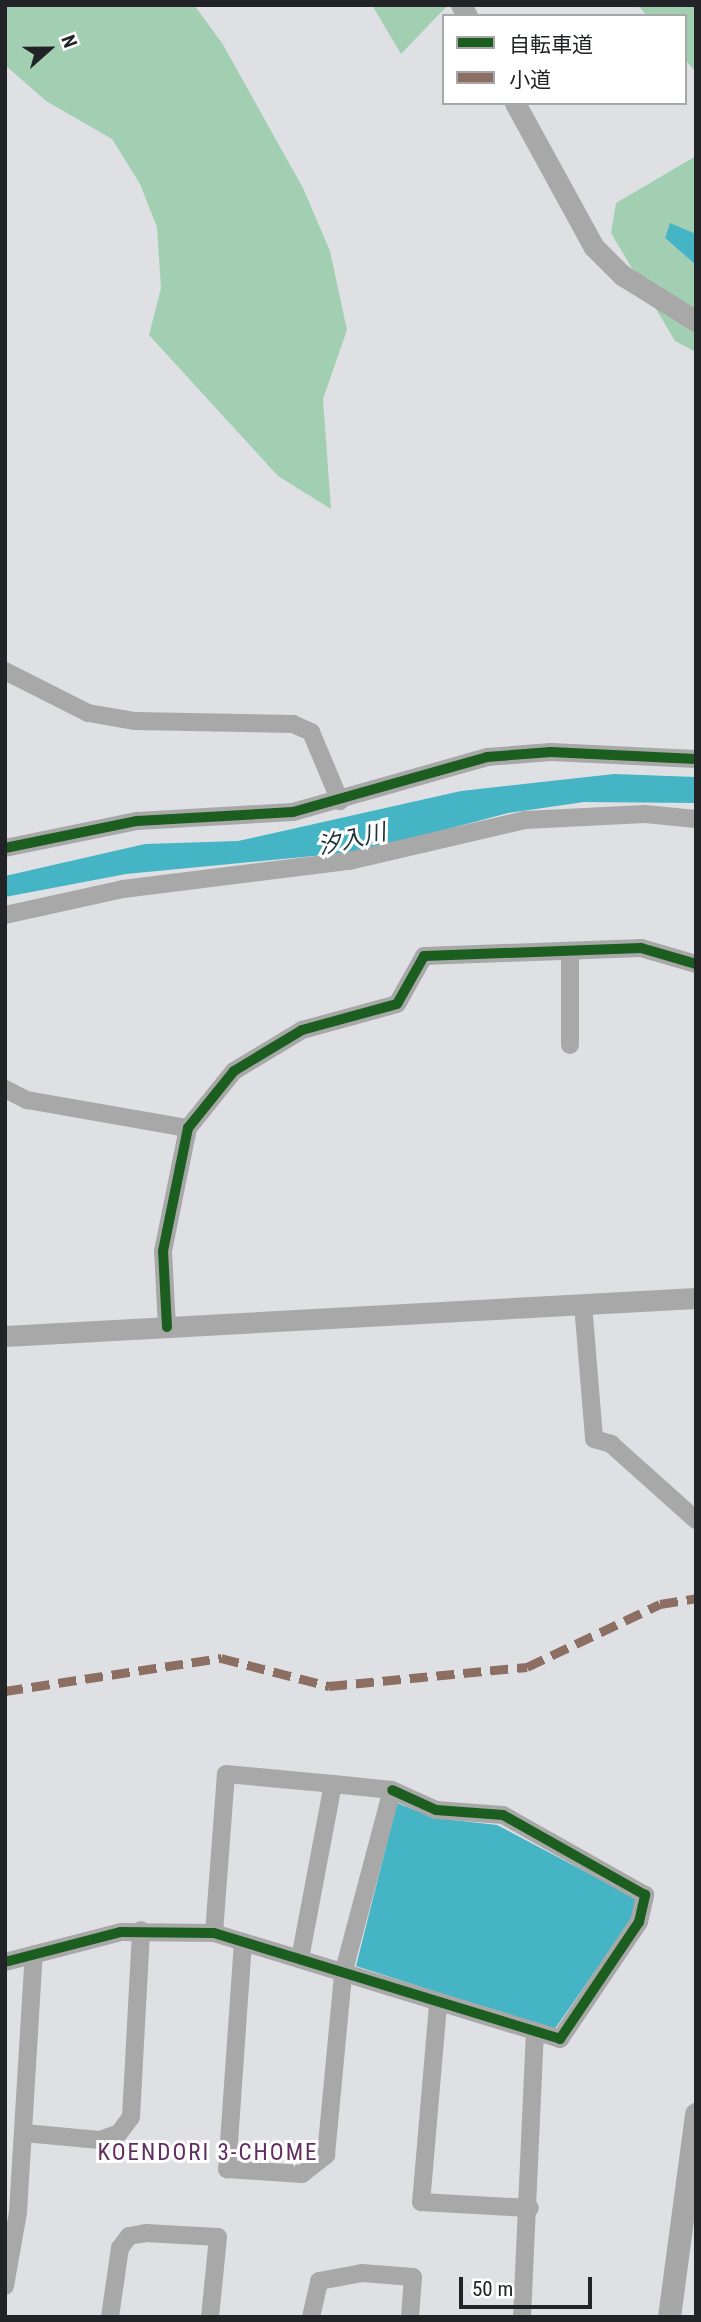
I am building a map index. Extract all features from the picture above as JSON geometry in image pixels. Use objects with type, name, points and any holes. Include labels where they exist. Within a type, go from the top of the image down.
[{"type":"main road","points":[[669,2317],[696,2114]]},
{"type":"street","points":[[516,105],[594,247],[622,275],[696,321]]},
{"type":"street","points":[[5,671],[88,713],[135,721],[293,724],[311,732],[340,800]]},
{"type":"street","points":[[5,848],[111,825],[231,819],[340,800],[487,757],[551,752],[696,759]]},
{"type":"street","points":[[5,915],[123,889],[349,861],[525,820],[645,814],[696,819]]},
{"type":"street","points":[[167,1327],[163,1251],[188,1128],[245,1064],[302,1030],[397,1004],[424,956],[570,953],[641,948],[696,964]]},
{"type":"street","points":[[570,953],[570,1045]]},
{"type":"street","points":[[5,1089],[27,1100],[188,1128]]},
{"type":"street","points":[[5,1336],[696,1298]]},
{"type":"street","points":[[583,1304],[594,1439],[611,1444],[696,1520]]},
{"type":"street","points":[[5,1962],[141,1930],[214,1933],[438,2005],[560,2039],[639,1922],[645,1895],[503,1815],[436,1810],[392,1790],[226,1774],[214,1933]]},
{"type":"street","points":[[300,1959],[333,1784]]},
{"type":"street","points":[[243,1942],[227,2169],[302,2174],[326,2155],[343,1973],[392,1790]]},
{"type":"street","points":[[24,2133],[100,2140],[119,2133],[131,2117],[141,1930]]},
{"type":"street","points":[[6,2278],[24,2133],[34,1954]]},
{"type":"street","points":[[438,2005],[421,2202],[530,2208]]},
{"type":"street","points":[[522,2317],[530,2208],[535,2034]]},
{"type":"street","points":[[110,2317],[120,2248],[129,2236],[146,2233],[218,2238],[210,2317]]},
{"type":"street","points":[[310,2317],[319,2281],[362,2273],[413,2277],[410,2317]]},
{"type":"green space","points":[[5,5],[194,5],[222,43],[303,188],[330,251],[347,330],[323,399],[331,509],[278,476],[149,335],[161,288],[157,227],[140,184],[112,139],[46,101],[5,65]]},
{"type":"green space","points":[[372,5],[448,5],[401,54]]},
{"type":"green space","points":[[638,5],[696,5],[696,72],[687,62],[687,14],[645,14]]},
{"type":"green space","points":[[696,156],[696,234],[670,224],[665,238],[696,265],[696,352],[675,341],[611,233],[616,203]]},
{"type":"water","points":[[670,223],[696,234],[696,265],[665,238]]},
{"type":"water","name":"汐入川","points":[[614,774],[696,777],[696,803],[584,802],[508,813],[365,851],[126,874],[5,897],[5,876],[145,844],[238,841],[461,791]]},
{"type":"water","points":[[397,1803],[435,1818],[497,1825],[637,1899],[633,1917],[554,2030],[356,1966]]},
{"type":"marked path","points":[[5,1691],[221,1658],[329,1686],[527,1667],[660,1604],[696,1598]]},
{"type":"cycle path","points":[[5,848],[137,821],[293,812],[487,757],[551,752],[696,759]]},
{"type":"cycle path","points":[[167,1327],[163,1251],[188,1128],[234,1071],[302,1030],[397,1004],[424,956],[641,948],[696,964]]},
{"type":"cycle path","points":[[5,1962],[121,1932],[214,1933],[560,2039],[639,1922],[645,1895],[503,1815],[436,1810],[392,1790]]},
{"type":"district","name":"KOENDORI 3-CHOME","points":[[208,2153]]}]
